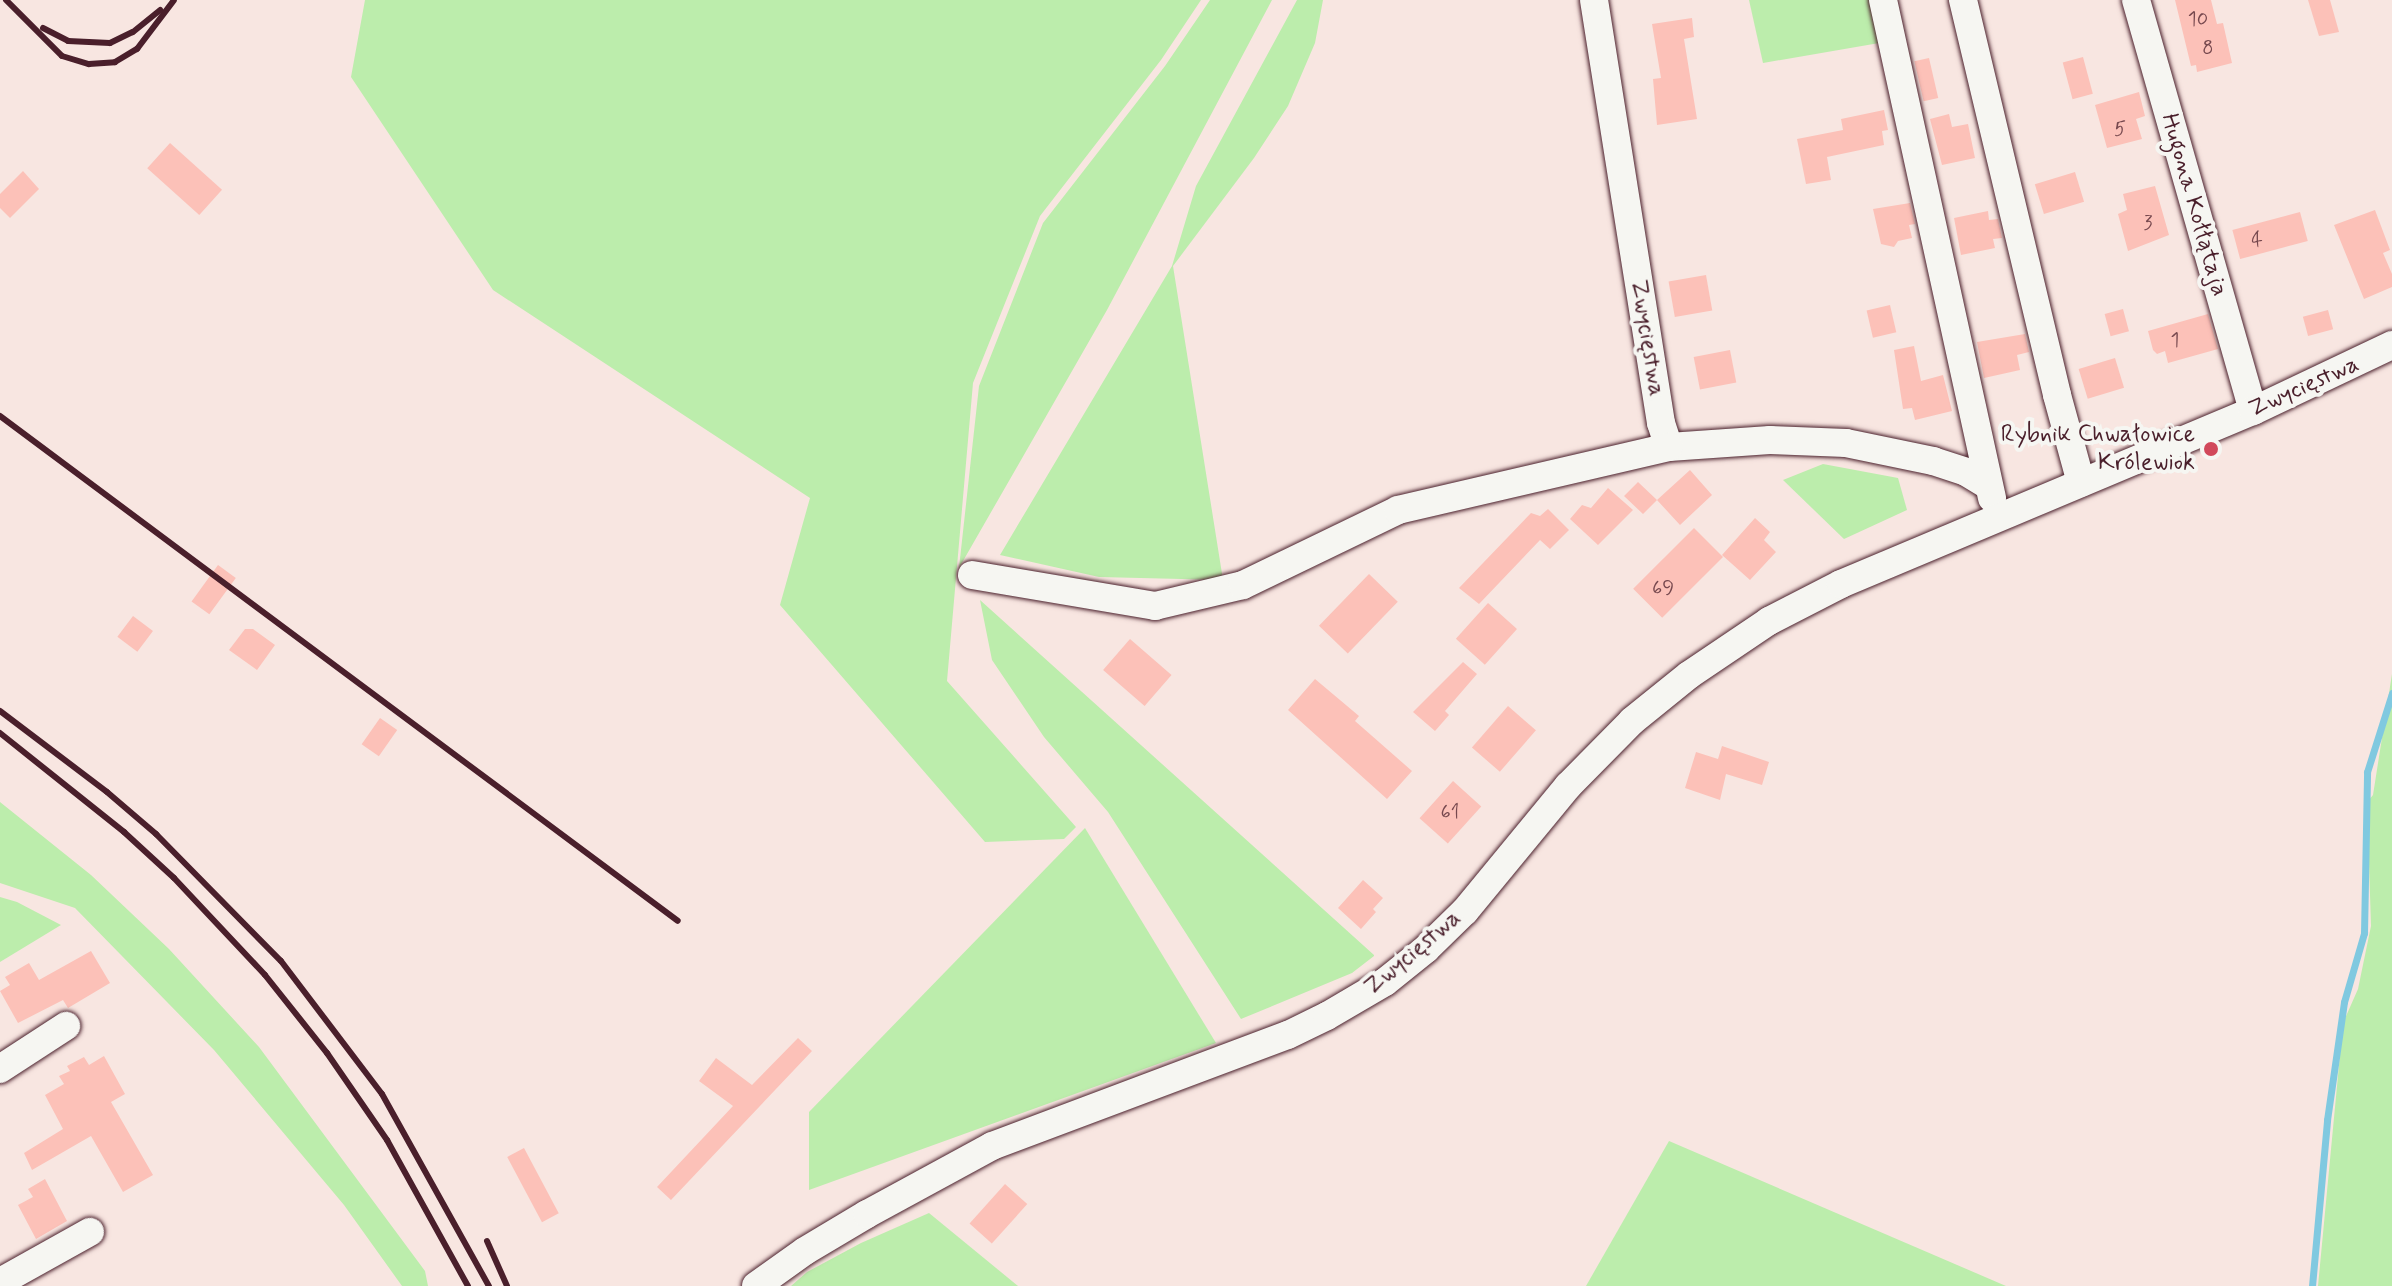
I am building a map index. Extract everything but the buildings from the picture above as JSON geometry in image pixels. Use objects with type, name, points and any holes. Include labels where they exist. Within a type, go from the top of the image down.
[{"type":"street","name":"Zwycięstwa","points":[[1594,0],[1661,423],[1669,447]]},
{"type":"street","points":[[1883,0],[1987,465],[1988,485],[1999,518]]},
{"type":"street","points":[[1963,0],[2057,395],[2081,483]]},
{"type":"street","name":"Hugona Kołłątaja","points":[[2136,0],[2253,411]]},
{"type":"street","name":"Zwycięstwa","points":[[756,1286],[867,1214],[992,1146],[1288,1035],[1355,1001],[1406,966],[1443,933],[1568,786],[1632,721],[1729,646],[1811,599],[2253,411],[2392,345]]},
{"type":"street","points":[[972,575],[1155,606],[1243,585],[1398,510],[1669,447],[1770,440],[1832,442],[1933,461],[1966,472],[1988,485]]},
{"type":"street","points":[[0,1069],[66,1026]]},
{"type":"street","points":[[0,1282],[90,1232]]},
{"type":"green space","points":[[365,0],[1201,0],[1161,60],[1040,216],[973,383],[947,681],[1076,827],[1064,839],[985,842],[780,605],[810,498],[493,290],[351,77]]},
{"type":"green space","points":[[1210,0],[1272,0],[1107,310],[959,568],[979,386],[1043,223],[1165,66]]},
{"type":"green space","points":[[1297,0],[1323,0],[1315,43],[1288,106],[1254,158],[1173,266],[1223,580],[1099,577],[1000,555],[1172,266],[1196,186]]},
{"type":"green space","points":[[1749,0],[1876,0],[1885,42],[1763,63]]},
{"type":"green space","points":[[1823,464],[1898,478],[1907,510],[1844,539],[1783,480]]},
{"type":"green space","points":[[980,600],[1374,956],[1352,973],[1241,1019],[1108,812],[1044,737],[992,660]]},
{"type":"green space","points":[[2392,674],[2392,1286],[2318,1286],[2343,1023],[2358,989],[2371,926],[2367,802],[2373,795]]},
{"type":"green space","points":[[0,802],[91,875],[169,949],[259,1047],[425,1271],[428,1286],[402,1286],[344,1205],[214,1050],[75,908],[0,883]]},
{"type":"green space","points":[[1085,828],[1216,1043],[809,1190],[809,1112]]},
{"type":"green space","points":[[0,897],[17,902],[61,925],[0,962]]},
{"type":"green space","points":[[1669,1141],[1683,1147],[2006,1286],[1586,1286]]},
{"type":"green space","points":[[929,1213],[1018,1286],[791,1286],[807,1272],[861,1243]]},
{"type":"waterway","points":[[2312,1286],[2327,1120],[2344,1002],[2364,933],[2367,772],[2392,693]]},
{"type":"railway","points":[[6,0],[62,56],[89,64],[115,62],[137,49],[174,0]]},
{"type":"railway","points":[[43,28],[68,41],[110,43],[133,32],[160,10]]},
{"type":"railway","points":[[0,416],[678,921]]},
{"type":"railway","points":[[0,711],[107,792],[156,834],[281,961],[382,1094],[489,1286]]},
{"type":"railway","points":[[0,733],[124,832],[174,878],[265,975],[327,1053],[387,1140],[468,1286]]},
{"type":"railway","points":[[487,1241],[507,1286]]},
{"type":"place","name":"Rybnik Chwałowice Królewiok","points":[[2211,449]]}]
